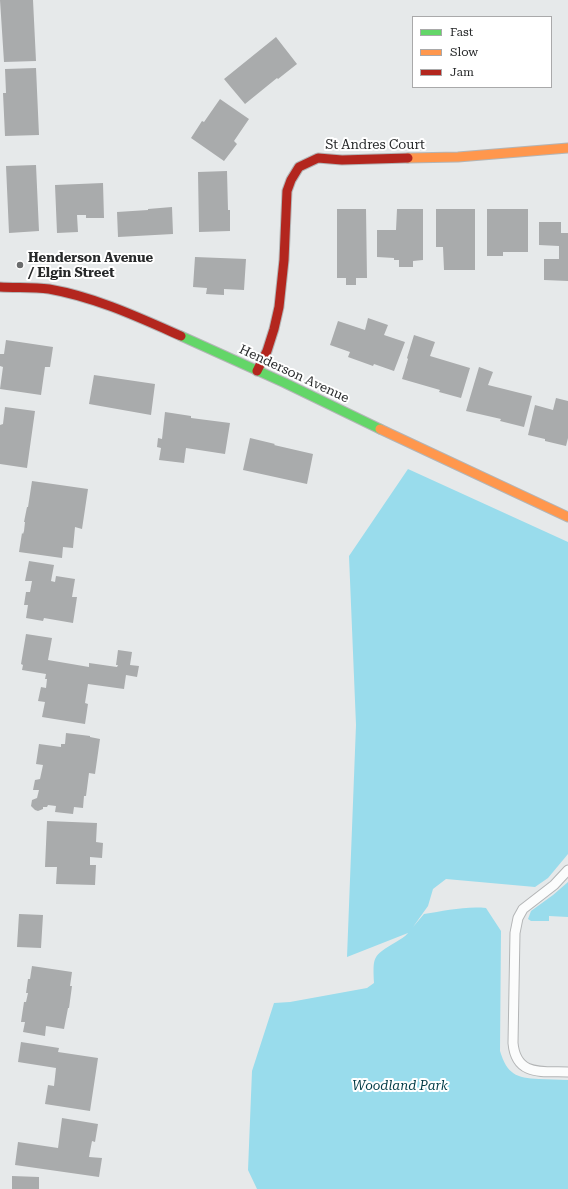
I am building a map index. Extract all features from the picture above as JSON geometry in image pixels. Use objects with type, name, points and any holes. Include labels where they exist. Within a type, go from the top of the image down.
[{"type":"street","name":"St Andres Court","points":[[257,371],[264,358],[276,324],[282,289],[288,191],[291,180],[299,167],[318,158],[342,160],[458,157],[568,148]]},
{"type":"street","name":"Henderson Avenue","points":[[0,286],[48,289],[88,298],[138,317],[285,383],[568,517]]},
{"type":"lane","points":[[568,870],[554,885],[526,906],[517,922],[515,933],[513,1043],[514,1053],[522,1066],[536,1071],[568,1072]]},
{"type":"green space","name":"Woodland Park","points":[[408,469],[568,542],[568,854],[548,878],[535,887],[446,879],[433,889],[428,906],[413,927],[424,914],[455,909],[486,908],[501,931],[500,1051],[509,1070],[518,1076],[568,1080],[568,1189],[257,1189],[248,1170],[252,1071],[274,1003],[290,1002],[367,988],[374,983],[374,962],[378,954],[408,933],[347,957],[356,725],[349,556]]},
{"type":"green space","points":[[568,882],[568,917],[549,916],[549,921],[531,921],[528,919],[531,911]]},
{"type":"building","points":[[0,0],[33,0],[36,61],[4,62]]},
{"type":"building","points":[[276,37],[297,64],[245,104],[224,79]]},
{"type":"building","points":[[36,68],[39,135],[5,136],[3,93],[6,93],[5,69]]},
{"type":"building","points":[[220,99],[249,119],[234,141],[237,144],[224,161],[191,138],[202,121],[204,122]]},
{"type":"building","points":[[36,165],[39,231],[9,233],[6,166]]},
{"type":"building","points":[[227,171],[230,231],[199,232],[198,172]]},
{"type":"building","points":[[103,183],[104,218],[86,218],[86,215],[77,215],[78,232],[57,233],[55,185]]},
{"type":"building","points":[[172,207],[173,234],[118,237],[117,212]]},
{"type":"building","points":[[337,209],[366,209],[367,278],[356,278],[356,285],[346,285],[346,278],[337,278]]},
{"type":"building","points":[[397,209],[423,209],[423,260],[413,261],[413,267],[399,267],[399,260],[394,260],[394,258],[377,257],[377,230],[396,230]]},
{"type":"building","points":[[436,209],[475,209],[475,270],[444,270],[443,247],[436,247]]},
{"type":"building","points":[[487,209],[528,209],[528,252],[503,252],[503,256],[487,256]]},
{"type":"building","points":[[539,222],[561,222],[561,233],[568,233],[568,281],[544,280],[544,259],[559,259],[559,246],[539,245]]},
{"type":"building","points":[[195,257],[246,259],[244,290],[224,289],[224,295],[206,294],[207,288],[193,287]]},
{"type":"building","points":[[368,318],[388,325],[384,335],[405,342],[394,371],[374,364],[373,366],[348,357],[350,352],[330,345],[338,321],[365,330]]},
{"type":"building","points":[[414,335],[435,342],[430,356],[470,368],[461,398],[402,379]]},
{"type":"building","points":[[6,340],[53,347],[50,367],[45,367],[41,395],[0,389],[3,367],[0,366],[0,354],[4,354]]},
{"type":"building","points":[[479,367],[493,372],[488,385],[532,396],[524,427],[500,421],[501,419],[466,411]]},
{"type":"building","points":[[94,375],[155,384],[151,415],[89,404]]},
{"type":"building","points":[[556,398],[568,401],[568,438],[566,446],[528,435],[535,405],[553,410]]},
{"type":"building","points":[[5,407],[35,411],[27,468],[0,464],[0,425],[3,424]]},
{"type":"building","points":[[165,412],[191,416],[191,418],[230,423],[225,454],[186,448],[184,463],[159,460],[161,448],[157,447],[158,438],[162,439]]},
{"type":"building","points":[[250,438],[313,454],[307,484],[243,470]]},
{"type":"building","points":[[32,481],[88,489],[82,529],[75,527],[73,548],[63,547],[62,558],[19,552]]},
{"type":"building","points":[[29,561],[54,565],[51,581],[55,582],[56,576],[75,579],[72,597],[77,597],[73,623],[44,618],[43,621],[26,618],[28,605],[24,605],[26,592],[30,592],[32,581],[25,581]]},
{"type":"building","points":[[26,634],[52,638],[48,660],[89,667],[89,663],[117,667],[118,650],[132,652],[130,665],[139,666],[137,677],[126,675],[124,689],[88,684],[85,703],[88,704],[85,724],[42,717],[45,702],[38,701],[41,687],[46,688],[47,679],[45,679],[46,674],[22,670],[23,665],[21,664]]},
{"type":"building","points":[[66,733],[90,736],[100,739],[95,774],[89,773],[83,808],[74,807],[73,814],[55,812],[56,806],[48,805],[47,807],[43,807],[43,809],[38,811],[35,810],[31,806],[32,800],[37,798],[39,790],[33,790],[35,780],[40,779],[43,765],[36,764],[39,744],[61,747],[61,744],[65,744]]},
{"type":"building","points":[[47,821],[97,823],[96,842],[103,843],[102,858],[90,857],[90,865],[96,865],[95,885],[56,884],[57,867],[45,867]]},
{"type":"building","points":[[19,914],[43,915],[41,948],[17,947]]},
{"type":"building","points":[[32,966],[72,972],[69,1008],[64,1029],[46,1026],[45,1036],[23,1032],[25,1022],[21,1022],[24,1002],[26,1002],[28,993],[26,993],[28,979],[30,979]]},
{"type":"building","points":[[21,1042],[59,1048],[58,1052],[98,1058],[90,1111],[45,1104],[48,1085],[54,1086],[56,1068],[18,1062]]},
{"type":"building","points":[[62,1118],[98,1124],[95,1142],[92,1141],[89,1157],[102,1158],[99,1177],[15,1165],[18,1142],[58,1148]]},
{"type":"building","points":[[12,1176],[39,1177],[39,1189],[12,1189]]},
{"type":"traffic: fast","points":[[181,336],[285,383],[380,429]]},
{"type":"traffic: slow","points":[[408,158],[458,157],[568,148]]},
{"type":"traffic: slow","points":[[380,429],[568,517]]},
{"type":"traffic: jam","points":[[257,371],[267,351],[279,307],[284,260],[287,191],[291,180],[299,167],[318,158],[342,160],[408,158]]},
{"type":"traffic: jam","points":[[0,287],[49,289],[83,297],[116,308],[181,336]]},
{"type":"place","name":"Henderson Avenue / Elgin Street","points":[[20,265]]}]
